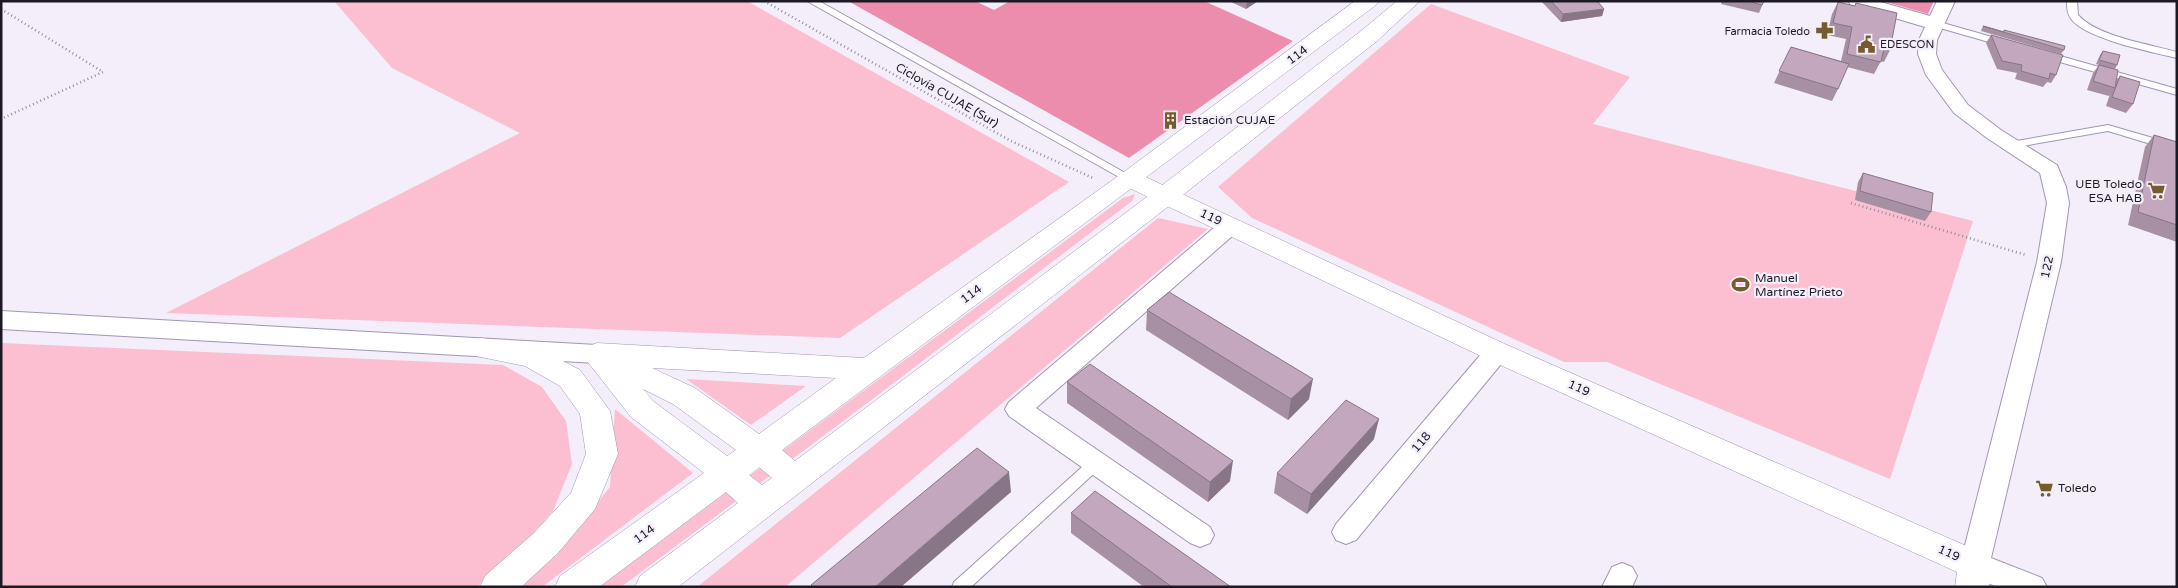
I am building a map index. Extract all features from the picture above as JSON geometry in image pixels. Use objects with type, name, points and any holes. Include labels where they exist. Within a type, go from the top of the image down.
[{"type":"main road","name":"114","points":[[572,587],[1130,179],[1369,1]]},
{"type":"main road","points":[[652,587],[1165,196],[1369,36],[1410,1]]},
{"type":"main road","name":"119","points":[[1130,179],[1973,576]]},
{"type":"main road","points":[[481,348],[532,356],[570,378],[595,411],[602,454],[584,500],[546,543],[497,587]]},
{"type":"main road","points":[[597,354],[684,396],[759,450],[794,478]]},
{"type":"main road","points":[[597,354],[869,369]]},
{"type":"main road","points":[[597,354],[642,409],[708,458],[761,504]]},
{"type":"street","points":[[1857,1],[1936,24]]},
{"type":"street","name":"122","points":[[1946,1],[1928,40],[1927,54],[1933,71],[1962,109],[2011,145],[2050,170],[2058,203],[2049,262],[1973,576]]},
{"type":"street","points":[[1200,535],[1018,408],[1230,226]]},
{"type":"street","points":[[1,320],[597,354]]},
{"type":"street","name":"118","points":[[1346,532],[1497,352]]},
{"type":"street","name":"119","points":[[1973,576],[2032,587]]},
{"type":"lane","points":[[812,1],[1130,179]]},
{"type":"lane","points":[[2072,1],[2072,14],[2086,26],[2118,38],[2177,55]]},
{"type":"lane","points":[[1936,24],[2010,45]]},
{"type":"lane","points":[[2038,53],[2177,92]]},
{"type":"lane","points":[[2011,145],[2108,128],[2177,149]]},
{"type":"lane","points":[[960,587],[1096,463]]},
{"type":"path","name":"Ciclovía CUJAE (Sur)","points":[[764,1],[1011,141],[1098,181],[1130,179]]},
{"type":"path","points":[[1,9],[103,72],[1,118]]},
{"type":"path","points":[[1851,203],[2049,262]]},
{"type":"shaded area","points":[[334,1],[747,1],[1069,182],[840,338],[166,313],[520,133],[392,68]]},
{"type":"shaded area","points":[[848,1],[975,1],[994,10],[1010,1],[1204,1],[1293,41],[1129,158]]},
{"type":"shaded area","points":[[1883,1],[1934,1],[1928,14]]},
{"type":"shaded area","points":[[1431,4],[1630,77],[1593,124],[1973,221],[1890,479],[1607,362],[1564,362],[1252,218],[1218,187]]},
{"type":"shaded area","points":[[1135,194],[1132,201],[874,398],[621,587],[599,587],[1123,198]]},
{"type":"shaded area","points":[[1158,218],[1208,229],[785,587],[697,587]]},
{"type":"shaded area","points":[[1,343],[503,365],[542,387],[566,421],[572,464],[553,511],[514,555],[477,587],[1,587]]},
{"type":"shaded area","points":[[686,379],[806,386],[751,425]]},
{"type":"shaded area","points":[[615,409],[693,473],[542,587],[517,587],[559,550],[610,487]]},
{"type":"building","points":[[1551,1],[1597,1],[1604,9],[1563,14]]},
{"type":"building","points":[[1748,1],[1764,1],[1762,5]]},
{"type":"building","name":"EDESCON","points":[[1838,2],[1855,6],[1856,3],[1897,13],[1890,50],[1884,48],[1881,62],[1847,54],[1852,27],[1833,23]]},
{"type":"building","points":[[1983,26],[2065,46],[2064,50]]},
{"type":"building","points":[[1991,35],[2063,55],[2056,75],[2050,73],[2049,79],[2021,71],[2022,65],[2002,61]]},
{"type":"building","points":[[1791,47],[1849,64],[1838,89],[1779,71]]},
{"type":"building","points":[[2103,51],[2120,55],[2117,65],[2099,60]]},
{"type":"building","points":[[2099,65],[2118,70],[2115,88],[2093,81]]},
{"type":"building","points":[[2120,76],[2140,82],[2133,104],[2112,97]]},
{"type":"building","name":"UEB Toledo ESA HAB","points":[[2154,135],[2177,142],[2177,225],[2138,212]]},
{"type":"building","points":[[1863,173],[1933,193],[1931,212],[1860,191]]},
{"type":"building","points":[[1169,292],[1313,379],[1291,399],[1147,310]]},
{"type":"building","points":[[1090,364],[1233,461],[1210,482],[1067,382]]},
{"type":"building","points":[[1346,400],[1379,419],[1311,494],[1277,473]]},
{"type":"building","points":[[977,448],[1009,472],[875,587],[813,587],[811,585]]},
{"type":"building","points":[[1095,491],[1231,587],[1172,587],[1071,513]]},
{"type":"place","name":"Farmacia Toledo","points":[[1824,31]]},
{"type":"place","name":"EDESCON","points":[[1866,44]]},
{"type":"place","name":"Estación CUJAE","points":[[1170,120]]},
{"type":"place","name":"UEB Toledo ESA HAB","points":[[2156,191]]},
{"type":"place","name":"Manuel Martínez Prieto","points":[[1741,285]]},
{"type":"place","name":"Toledo","points":[[2044,488]]}]
